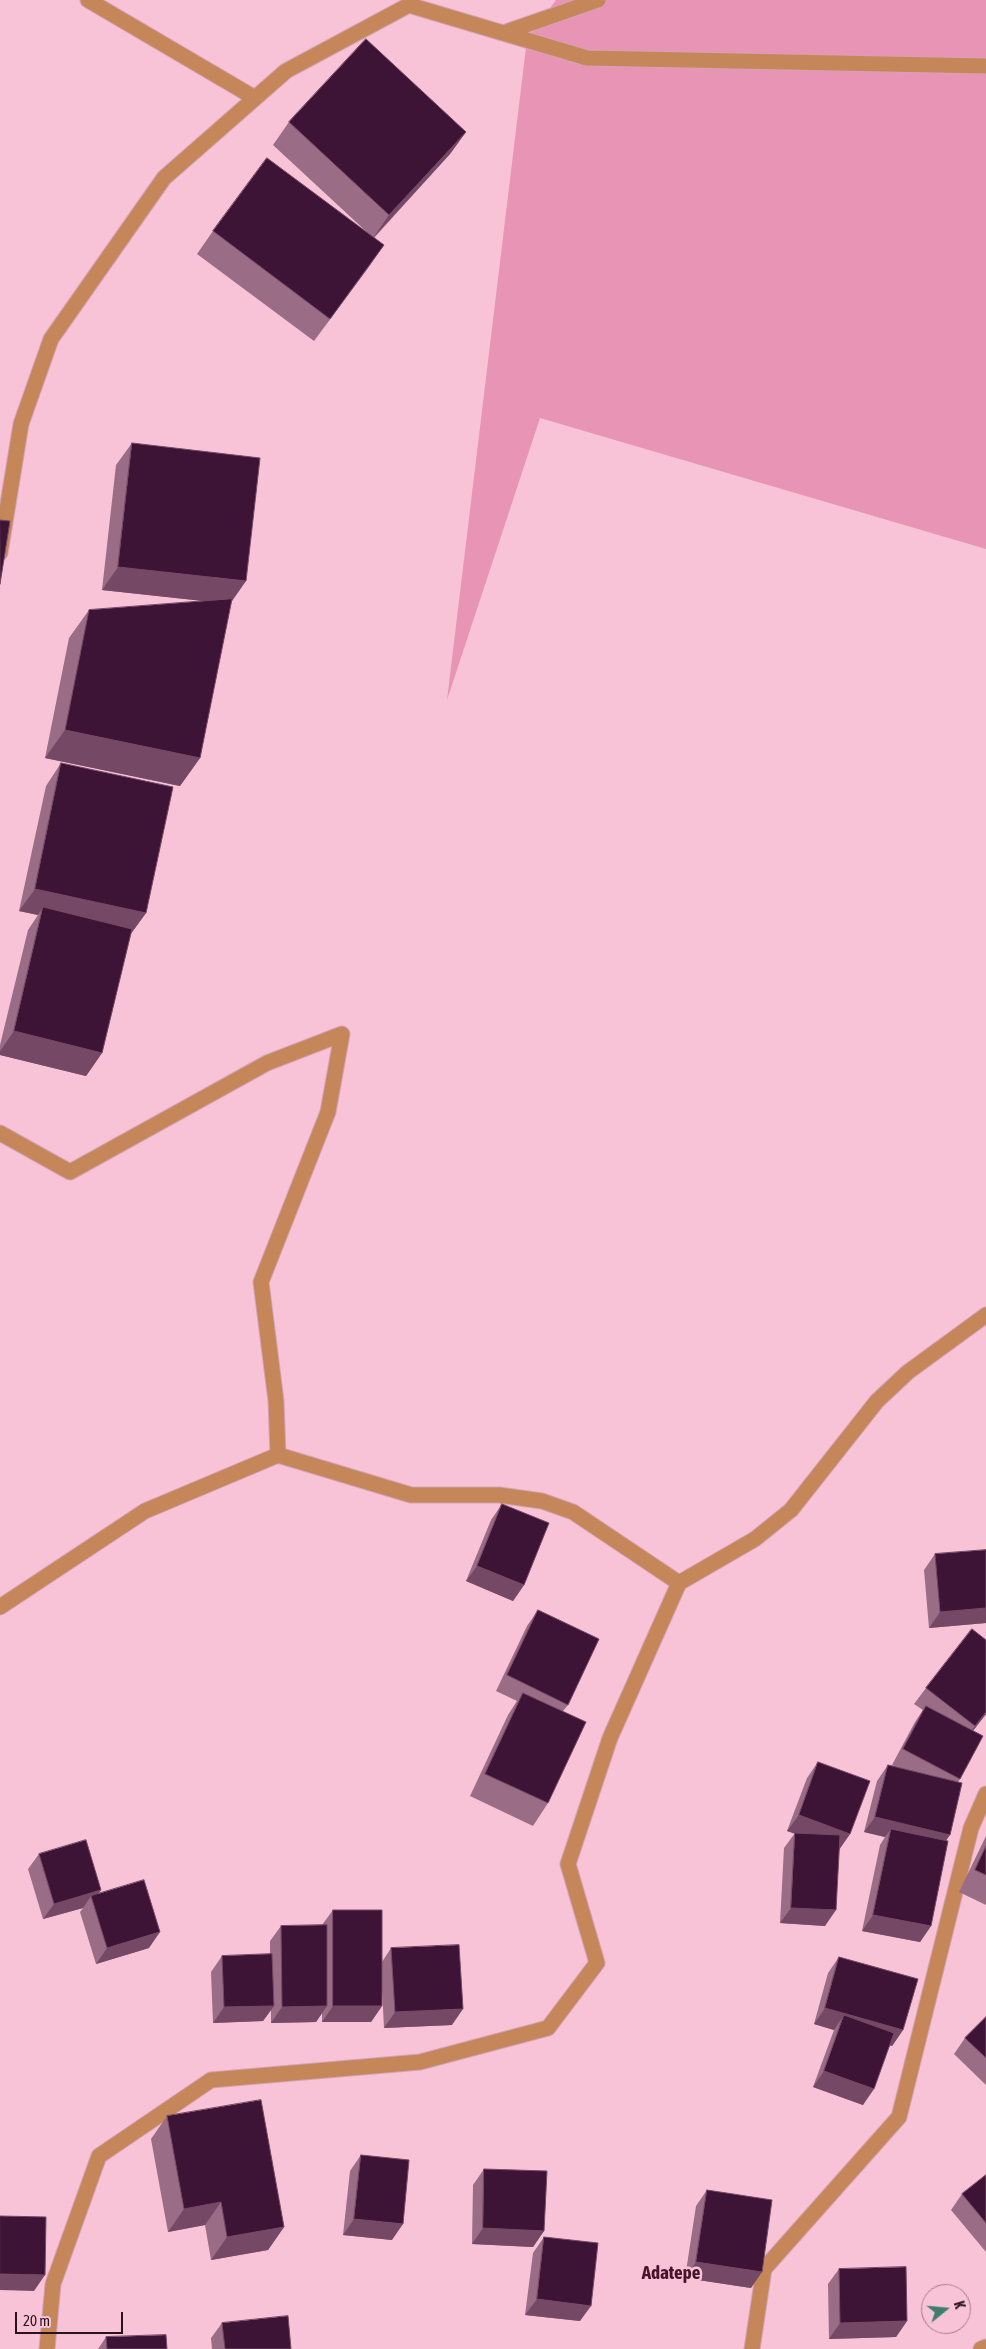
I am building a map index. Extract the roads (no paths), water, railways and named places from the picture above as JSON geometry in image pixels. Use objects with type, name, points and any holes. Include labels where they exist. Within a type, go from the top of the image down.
[{"type":"street","points":[[88,0],[255,98]]},
{"type":"street","points":[[503,33],[598,0]]},
{"type":"street","points":[[0,553],[21,424],[51,339],[164,178],[286,70],[409,5],[587,58],[986,66]]},
{"type":"street","points":[[0,1134],[70,1172],[266,1063],[342,1034],[328,1112],[261,1282],[276,1401],[278,1455]]},
{"type":"street","points":[[48,2349],[54,2284],[99,2156],[211,2080],[420,2062],[548,2028],[597,1963],[568,1864],[610,1738],[679,1583],[755,1538],[791,1510],[877,1401],[908,1372],[986,1315]]},
{"type":"street","points":[[0,1607],[145,1511],[278,1455],[411,1494],[499,1495],[542,1501],[573,1512],[679,1583]]},
{"type":"street","points":[[752,2349],[764,2269],[899,2117],[971,1828],[986,1794]]},
{"type":"street","points":[[981,2349],[986,2347]]},
{"type":"district","name":"Adatepe","points":[[671,2273]]}]
